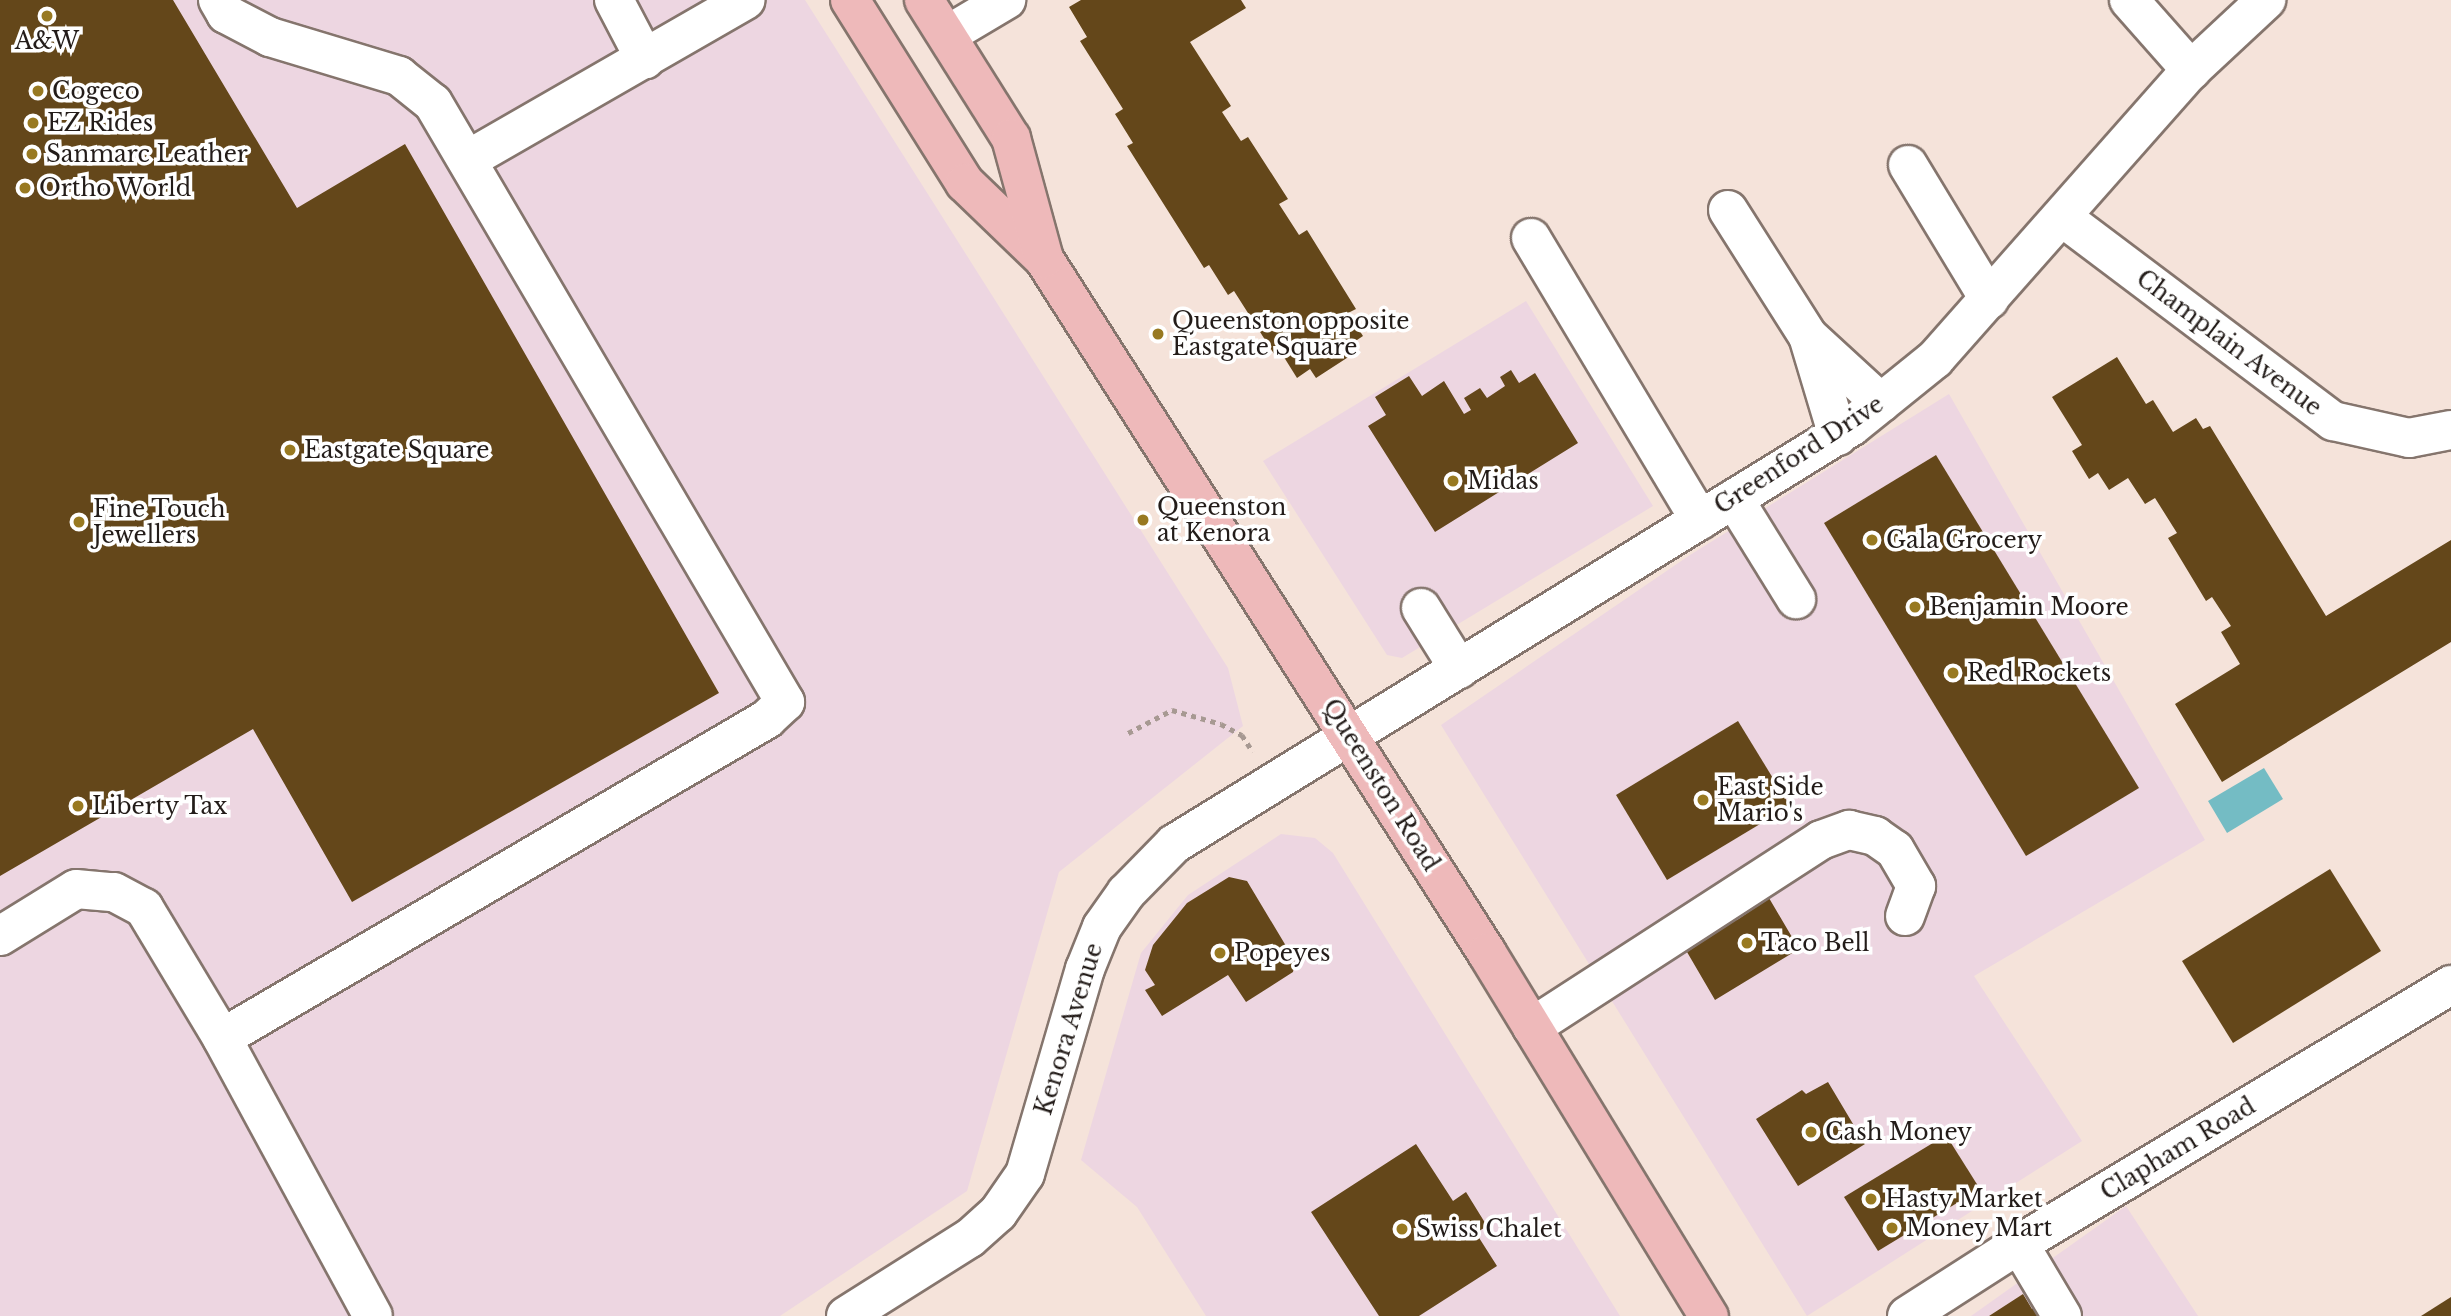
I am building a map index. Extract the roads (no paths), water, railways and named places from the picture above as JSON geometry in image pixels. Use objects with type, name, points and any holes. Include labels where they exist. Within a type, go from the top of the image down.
[{"type":"main road","name":"Queenston Road","points":[[850,0],[965,183],[1044,258],[1350,736],[1709,1316]]},
{"type":"main road","name":"Queenston Road","points":[[924,0],[1011,138],[1044,258]]},
{"type":"street","points":[[218,0],[226,14],[270,37],[399,76],[433,103],[469,159],[785,702],[766,719],[222,1038]]},
{"type":"street","points":[[614,0],[645,59]]},
{"type":"street","points":[[469,159],[745,0]]},
{"type":"street","points":[[947,35],[1006,0]]},
{"type":"street","points":[[2129,0],[2191,70]]},
{"type":"street","name":"Greenford Drive","points":[[1350,736],[1838,436],[1881,403],[1935,359],[2191,70],[2266,0]]},
{"type":"street","points":[[1908,165],[1989,299]]},
{"type":"street","points":[[1728,210],[1808,335],[1881,403]]},
{"type":"street","name":"Champlain Avenue","points":[[2062,217],[2333,421],[2409,438],[2451,430]]},
{"type":"street","points":[[1531,239],[1700,520]]},
{"type":"street","points":[[1808,335],[1838,436]]},
{"type":"street","points":[[1734,499],[1796,599]]},
{"type":"street","points":[[1421,608],[1459,668]]},
{"type":"street","name":"Kenora Avenue","points":[[866,1311],[971,1238],[998,1213],[1025,1174],[1085,969],[1102,928],[1126,893],[1174,844],[1350,736]]},
{"type":"street","points":[[1532,1027],[1821,840],[1849,830],[1875,836],[1895,850],[1916,886],[1905,916]]},
{"type":"street","points":[[0,936],[76,889],[114,892],[144,908],[222,1038],[373,1316]]},
{"type":"street","name":"Clapham Road","points":[[1907,1316],[2019,1244],[2451,985]]},
{"type":"street","points":[[2019,1244],[2062,1316]]},
{"type":"water","points":[[2264,768],[2283,799],[2227,833],[2208,801]]},
{"type":"place","name":"A&W","points":[[47,16]]},
{"type":"place","name":"Cogeco","points":[[38,91]]},
{"type":"place","name":"EZ Rides","points":[[33,123]]},
{"type":"place","name":"Sanmarc Leather","points":[[32,154]]},
{"type":"place","name":"Ortho World","points":[[25,188]]},
{"type":"place","name":"Queenston opposite Eastgate Square","points":[[1158,334]]},
{"type":"place","name":"Eastgate Square","points":[[290,450]]},
{"type":"place","name":"Midas","points":[[1453,481]]},
{"type":"place","name":"Queenston at Kenora","points":[[1143,520]]},
{"type":"place","name":"Fine Touch Jewellers","points":[[79,522]]},
{"type":"place","name":"Gala Grocery","points":[[1872,540]]},
{"type":"place","name":"Benjamin Moore","points":[[1915,607]]},
{"type":"place","name":"Red Rockets","points":[[1953,673]]},
{"type":"place","name":"East Side Mario's","points":[[1703,800]]},
{"type":"place","name":"Liberty Tax","points":[[78,806]]},
{"type":"place","name":"Taco Bell","points":[[1747,943]]},
{"type":"place","name":"Popeyes","points":[[1220,953]]},
{"type":"place","name":"Cash Money","points":[[1811,1132]]},
{"type":"place","name":"Hasty Market","points":[[1871,1199]]},
{"type":"place","name":"Money Mart","points":[[1892,1228]]},
{"type":"place","name":"Swiss Chalet","points":[[1402,1229]]}]
